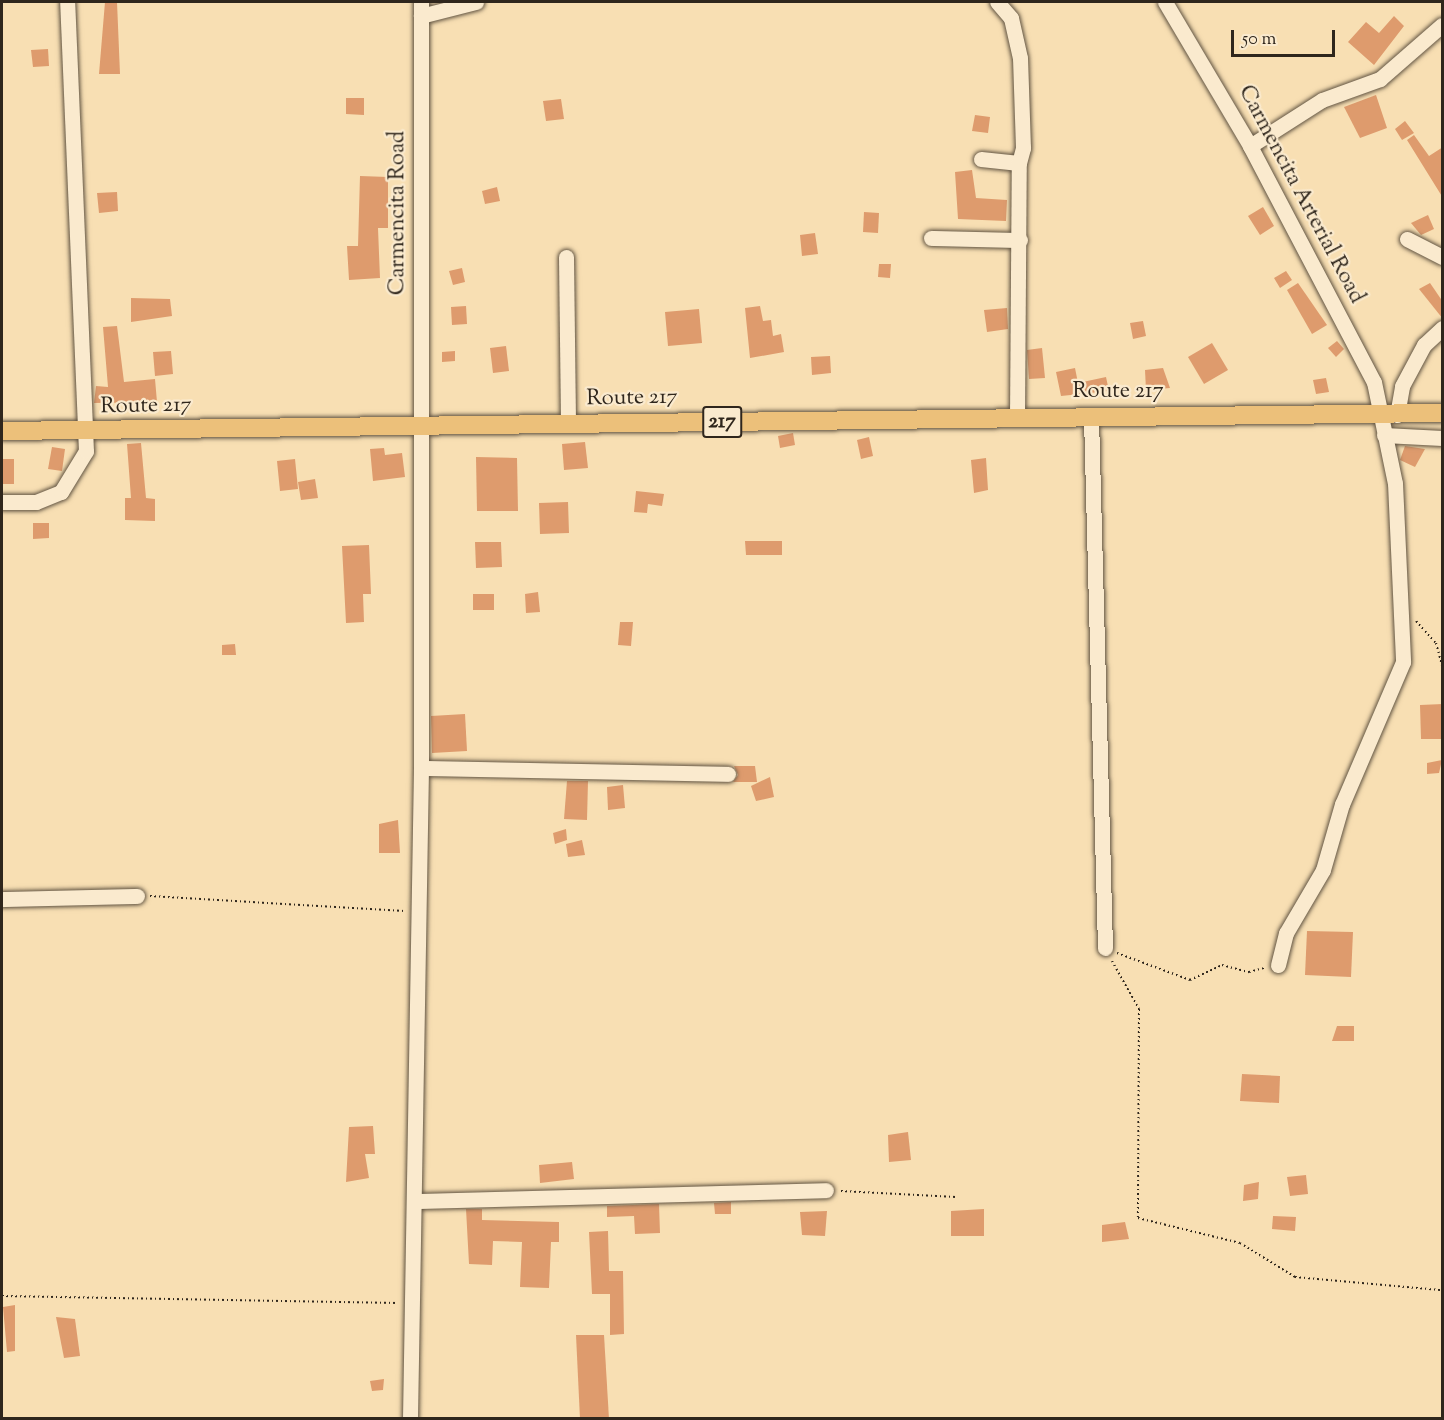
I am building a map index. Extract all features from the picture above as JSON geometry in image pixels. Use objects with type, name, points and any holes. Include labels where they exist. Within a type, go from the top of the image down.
[{"type":"main road","name":"Route 217","points":[[2,431],[84,432],[1017,417],[1390,416],[1443,413]]},
{"type":"street","points":[[2,502],[36,502],[61,492],[87,451],[84,432],[68,2]]},
{"type":"street","points":[[421,9],[476,2]]},
{"type":"street","points":[[997,2],[1011,18],[1020,58],[1017,417]]},
{"type":"street","name":"Carmencita Arterial Road","points":[[1165,2],[1250,146],[1390,416]]},
{"type":"street","name":"Carmencita Road","points":[[410,1419],[417,1201],[422,768],[424,425],[421,9]]},
{"type":"street","points":[[1250,146],[1322,100],[1380,79],[1443,25]]},
{"type":"street","points":[[981,159],[1019,163]]},
{"type":"street","points":[[931,238],[1020,240]]},
{"type":"street","points":[[1407,239],[1443,257]]},
{"type":"street","points":[[566,257],[568,424]]},
{"type":"street","points":[[1278,965],[1286,933],[1323,870],[1342,804],[1399,673],[1404,607],[1395,483],[1384,435],[1402,386],[1424,345],[1443,328]]},
{"type":"street","points":[[1091,417],[1105,948]]},
{"type":"street","points":[[1384,435],[1443,438]]},
{"type":"street","points":[[422,768],[728,774]]},
{"type":"street","points":[[2,899],[137,896]]},
{"type":"street","points":[[417,1201],[826,1190]]},
{"type":"path","points":[[1404,607],[1436,643],[1443,666]]},
{"type":"path","points":[[137,896],[420,911]]},
{"type":"path","points":[[1105,948],[1190,980],[1222,966],[1249,972],[1278,965]]},
{"type":"path","points":[[1105,948],[1139,1009],[1138,1218],[1240,1243],[1295,1277],[1443,1290]]},
{"type":"path","points":[[826,1190],[956,1197]]},
{"type":"path","points":[[2,1296],[414,1303]]},
{"type":"building","points":[[105,2],[117,2],[120,74],[99,74]]},
{"type":"building","points":[[1394,16],[1404,26],[1374,65],[1348,42],[1366,22],[1379,33]]},
{"type":"building","points":[[48,49],[49,66],[33,67],[31,50]]},
{"type":"building","points":[[1376,95],[1387,128],[1360,138],[1344,107]]},
{"type":"building","points":[[346,98],[364,98],[364,115],[346,114]]},
{"type":"building","points":[[561,99],[564,119],[546,121],[543,101]]},
{"type":"building","points":[[975,115],[990,117],[988,133],[972,131]]},
{"type":"building","points":[[1405,121],[1414,133],[1402,140],[1395,129]]},
{"type":"building","points":[[1414,135],[1429,156],[1443,147],[1443,198],[1407,140]]},
{"type":"building","points":[[972,170],[976,198],[1007,200],[1006,221],[958,219],[955,172]]},
{"type":"building","points":[[360,176],[388,177],[388,228],[378,228],[380,278],[349,280],[347,246],[358,246]]},
{"type":"building","points":[[497,187],[500,201],[485,204],[482,191]]},
{"type":"building","points":[[117,192],[118,211],[99,213],[97,193]]},
{"type":"building","points":[[1263,207],[1274,226],[1260,235],[1248,216]]},
{"type":"building","points":[[864,212],[879,213],[878,233],[863,232]]},
{"type":"building","points":[[1428,215],[1434,229],[1421,235],[1411,223]]},
{"type":"building","points":[[815,233],[818,254],[802,256],[800,235]]},
{"type":"building","points":[[879,264],[891,264],[890,278],[878,277]]},
{"type":"building","points":[[462,268],[465,282],[453,285],[449,271]]},
{"type":"building","points":[[1286,271],[1292,280],[1280,288],[1274,278]]},
{"type":"building","points":[[1298,283],[1327,325],[1312,334],[1287,290]]},
{"type":"building","points":[[1430,283],[1443,302],[1443,319],[1419,289]]},
{"type":"building","points":[[131,298],[170,299],[172,316],[131,322]]},
{"type":"building","points":[[466,306],[467,324],[452,325],[451,307]]},
{"type":"building","points":[[760,306],[763,321],[771,320],[773,336],[781,334],[784,352],[750,358],[745,308]]},
{"type":"building","points":[[1007,308],[1008,329],[987,332],[984,310]]},
{"type":"building","points":[[699,309],[702,343],[668,346],[665,312]]},
{"type":"building","points":[[1143,321],[1146,336],[1133,339],[1130,323]]},
{"type":"building","points":[[117,326],[124,382],[155,379],[157,402],[94,403],[96,386],[108,387],[103,327]]},
{"type":"building","points":[[1337,341],[1344,349],[1336,357],[1328,348]]},
{"type":"building","points":[[1212,343],[1228,370],[1204,384],[1188,357]]},
{"type":"building","points":[[506,346],[509,371],[493,373],[490,348]]},
{"type":"building","points":[[1042,348],[1045,378],[1029,379],[1027,350]]},
{"type":"building","points":[[171,351],[173,374],[155,376],[153,352]]},
{"type":"building","points":[[455,351],[455,361],[442,362],[442,352]]},
{"type":"building","points":[[830,356],[831,373],[812,375],[811,357]]},
{"type":"building","points":[[1075,368],[1078,383],[1106,377],[1109,391],[1061,396],[1056,372]]},
{"type":"building","points":[[1163,368],[1170,388],[1146,390],[1145,370]]},
{"type":"building","points":[[1326,378],[1329,392],[1316,394],[1313,380]]},
{"type":"building","points":[[793,433],[795,445],[780,448],[778,436]]},
{"type":"building","points":[[869,437],[873,456],[861,459],[857,440]]},
{"type":"building","points":[[585,442],[588,468],[564,470],[562,444]]},
{"type":"building","points":[[141,443],[146,498],[155,499],[155,521],[125,520],[125,498],[131,498],[127,444]]},
{"type":"building","points":[[1405,446],[1425,449],[1415,467],[1400,460]]},
{"type":"building","points":[[52,447],[65,449],[62,471],[48,469]]},
{"type":"building","points":[[384,448],[385,455],[402,453],[405,477],[373,481],[370,449]]},
{"type":"building","points":[[476,457],[517,458],[518,511],[477,511]]},
{"type":"building","points":[[986,458],[988,490],[974,493],[971,460]]},
{"type":"building","points":[[2,459],[14,459],[14,484],[2,484]]},
{"type":"building","points":[[295,459],[298,489],[280,491],[277,461]]},
{"type":"building","points":[[315,479],[318,498],[301,500],[298,482]]},
{"type":"building","points":[[636,491],[664,494],[662,506],[648,504],[647,513],[634,512]]},
{"type":"building","points":[[568,502],[569,533],[540,534],[539,503]]},
{"type":"building","points":[[33,523],[49,523],[49,538],[33,539]]},
{"type":"building","points":[[745,541],[782,541],[782,555],[746,555]]},
{"type":"building","points":[[475,542],[501,542],[502,567],[476,568]]},
{"type":"building","points":[[369,545],[371,594],[363,594],[364,622],[346,623],[342,546]]},
{"type":"building","points":[[538,592],[540,612],[526,613],[525,594]]},
{"type":"building","points":[[473,594],[494,594],[494,610],[473,610]]},
{"type":"building","points":[[620,622],[633,622],[631,646],[618,645]]},
{"type":"building","points":[[235,644],[236,655],[222,655],[222,645]]},
{"type":"building","points":[[1443,704],[1443,739],[1421,739],[1420,705]]},
{"type":"building","points":[[465,714],[467,751],[432,753],[431,716]]},
{"type":"building","points":[[1442,760],[1439,773],[1427,774],[1427,763]]},
{"type":"building","points":[[734,766],[755,766],[757,782],[733,782],[738,775]]},
{"type":"building","points":[[770,777],[774,797],[756,801],[751,786]]},
{"type":"building","points":[[567,781],[588,781],[587,820],[564,819]]},
{"type":"building","points":[[623,785],[625,808],[608,810],[607,787]]},
{"type":"building","points":[[398,820],[400,853],[379,853],[379,824]]},
{"type":"building","points":[[566,829],[567,840],[555,844],[553,833]]},
{"type":"building","points":[[582,840],[585,855],[568,857],[566,844]]},
{"type":"building","points":[[1307,931],[1353,932],[1351,977],[1305,975]]},
{"type":"building","points":[[1337,1026],[1354,1026],[1354,1041],[1332,1041]]},
{"type":"building","points":[[1242,1074],[1280,1076],[1279,1103],[1240,1101]]},
{"type":"building","points":[[373,1126],[375,1154],[365,1154],[369,1178],[346,1182],[349,1127]]},
{"type":"building","points":[[908,1132],[911,1160],[889,1162],[888,1135]]},
{"type":"building","points":[[572,1162],[574,1179],[540,1183],[539,1165]]},
{"type":"building","points":[[1306,1175],[1308,1194],[1290,1196],[1287,1177]]},
{"type":"building","points":[[1259,1182],[1258,1199],[1243,1201],[1244,1185]]},
{"type":"building","points":[[731,1202],[731,1214],[715,1214],[714,1203]]},
{"type":"building","points":[[659,1204],[660,1233],[635,1234],[634,1216],[607,1217],[607,1206]]},
{"type":"building","points":[[466,1209],[482,1209],[482,1220],[559,1222],[559,1242],[551,1242],[549,1288],[520,1287],[522,1242],[493,1241],[492,1265],[469,1264]]},
{"type":"building","points":[[984,1209],[984,1236],[951,1236],[951,1211]]},
{"type":"building","points":[[827,1211],[825,1236],[802,1235],[800,1212]]},
{"type":"building","points":[[1273,1216],[1296,1217],[1295,1231],[1272,1229]]},
{"type":"building","points":[[1125,1222],[1129,1239],[1102,1242],[1102,1225]]},
{"type":"building","points":[[608,1231],[609,1271],[623,1271],[624,1334],[610,1335],[610,1294],[592,1294],[589,1232]]},
{"type":"building","points":[[15,1305],[15,1351],[7,1352],[3,1307]]},
{"type":"building","points":[[56,1317],[75,1319],[80,1356],[64,1358]]},
{"type":"building","points":[[576,1335],[604,1335],[609,1419],[580,1419]]},
{"type":"building","points":[[384,1379],[383,1390],[372,1391],[370,1381]]}]
